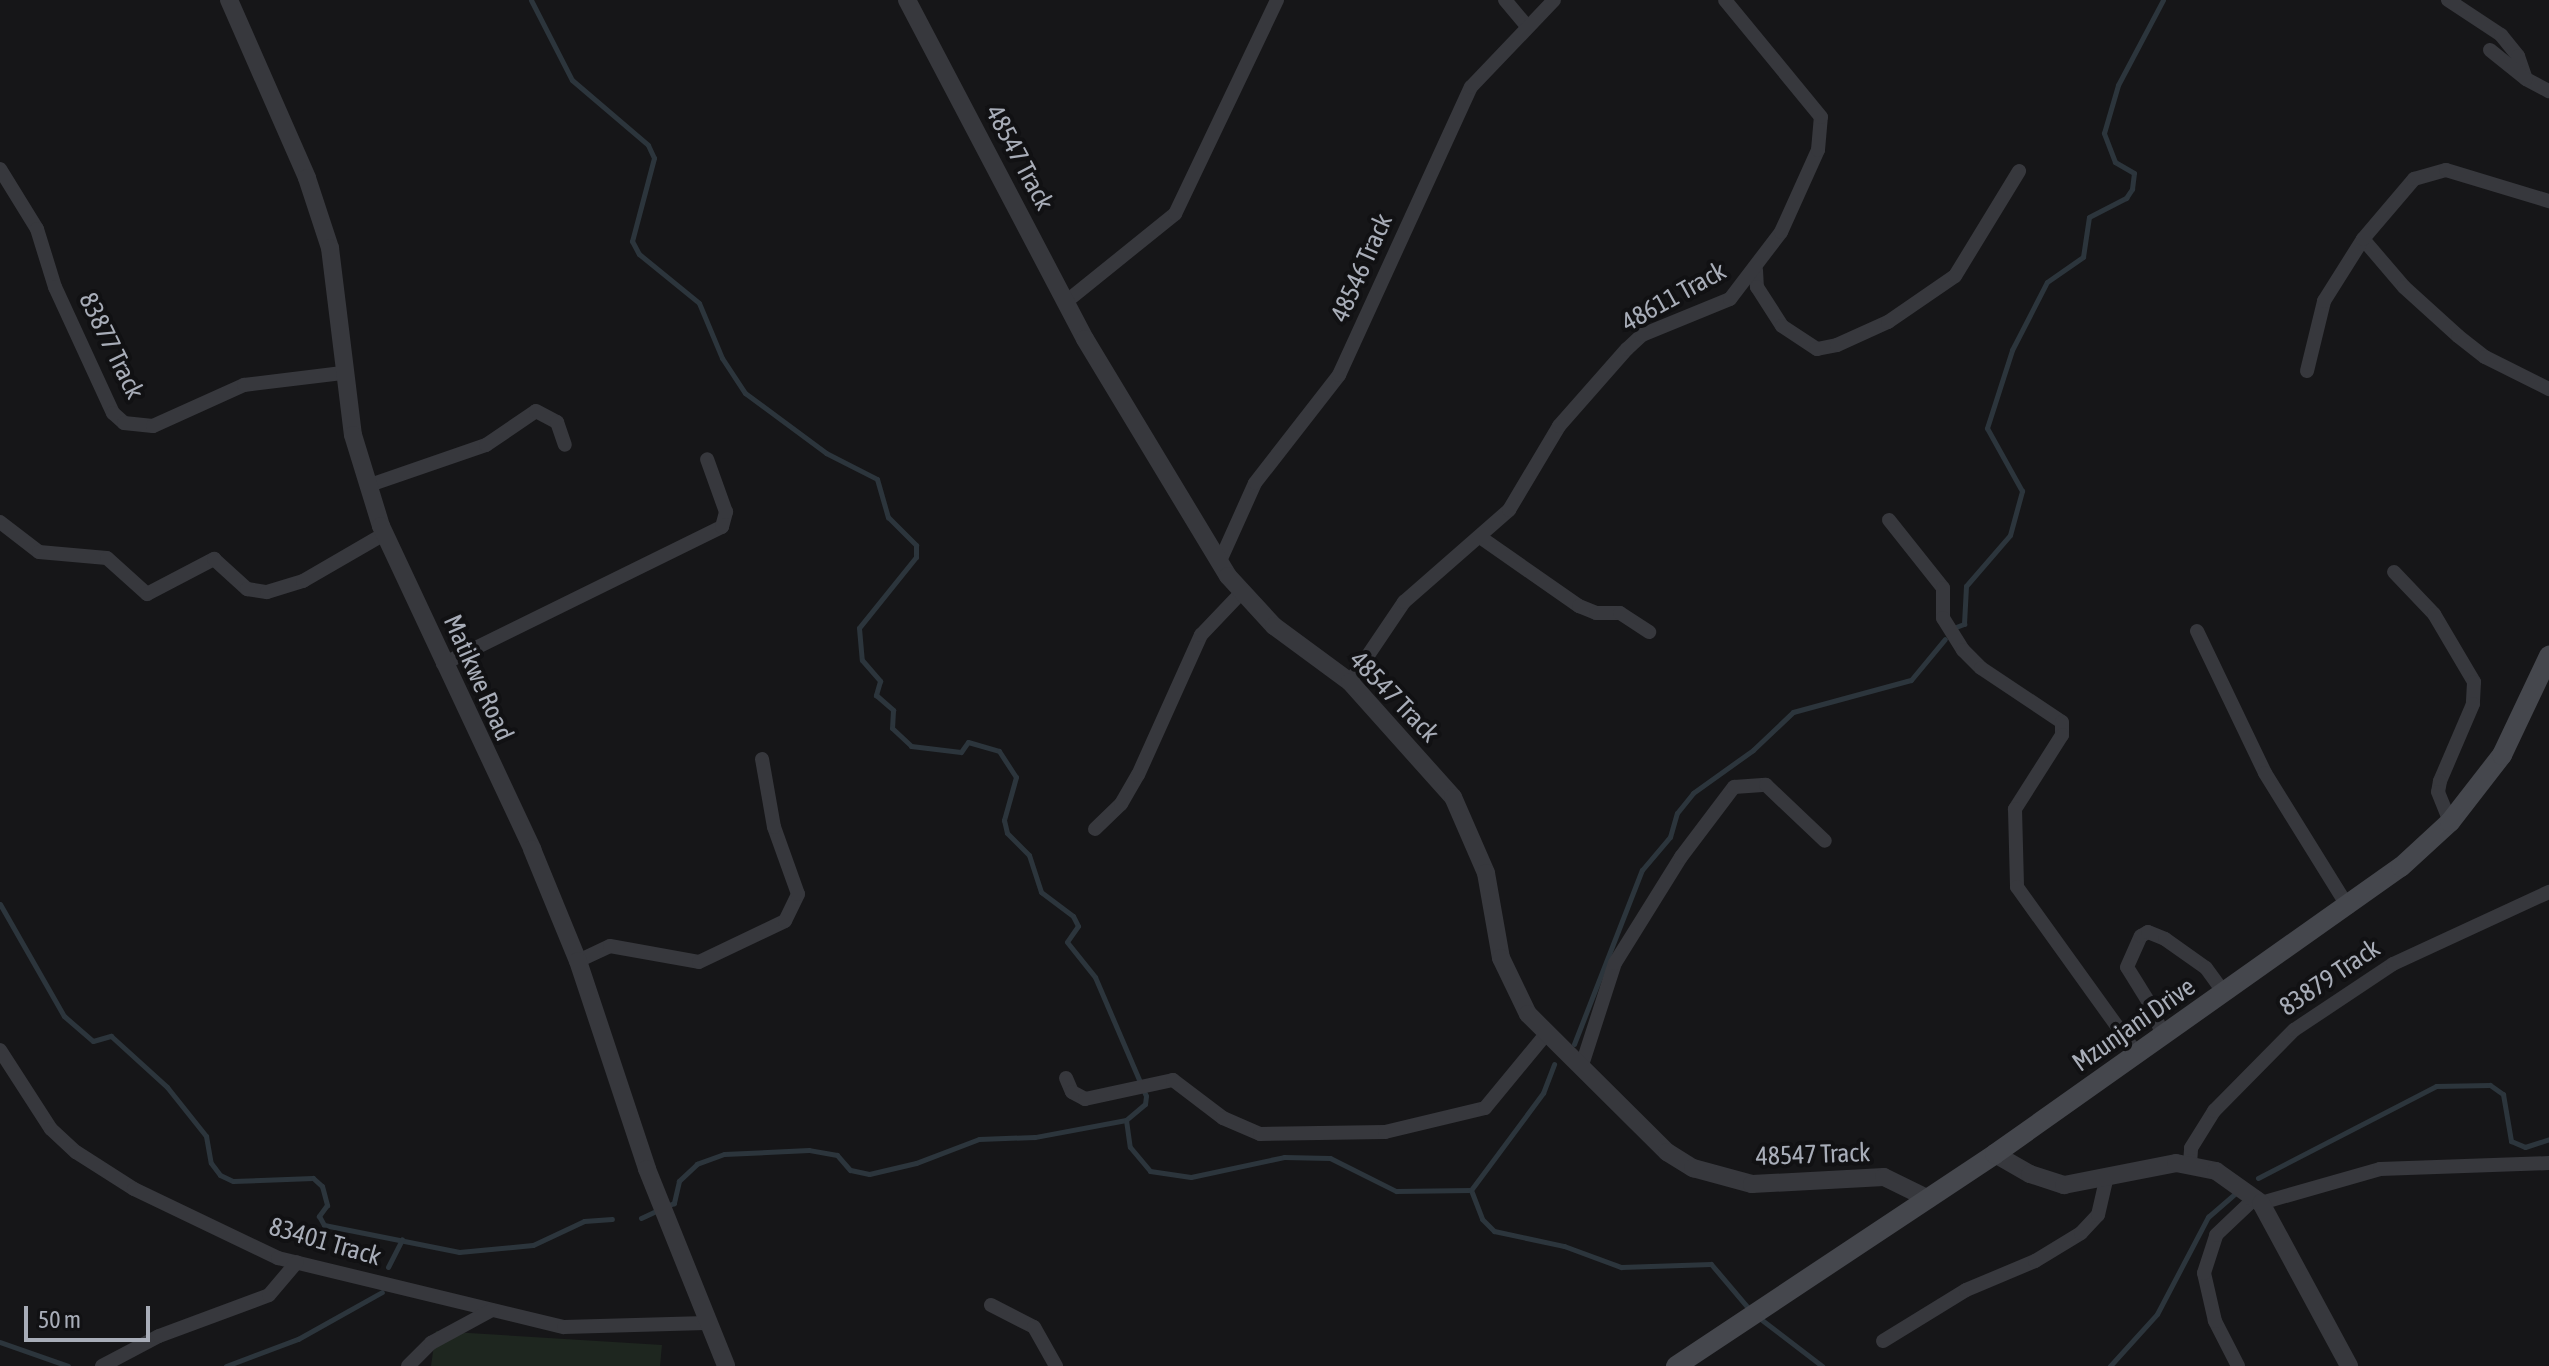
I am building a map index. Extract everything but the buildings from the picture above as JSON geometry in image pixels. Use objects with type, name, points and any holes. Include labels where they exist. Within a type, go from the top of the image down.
[{"type":"main road","name":"Mzunjani Drive","points":[[1676,1366],[1995,1154],[2348,907],[2450,822],[2502,755],[2549,656]]},
{"type":"street","name":"Matikwe Road","points":[[229,0],[322,224],[335,278],[342,373],[367,486],[384,534],[532,849],[578,961],[647,1169],[706,1323],[726,1366]]},
{"type":"street","name":"48547 Track","points":[[907,0],[1105,375],[1241,593],[1274,626],[1350,682],[1453,797],[1486,873],[1501,958],[1514,993],[1546,1034],[1667,1152],[1718,1178],[1769,1185],[1884,1177],[1929,1199]]},
{"type":"street","points":[[1067,301],[1175,214],[1277,0]]},
{"type":"street","points":[[1505,0],[1527,26]]},
{"type":"street","name":"48546 Track","points":[[1220,561],[1255,483],[1339,375],[1471,87],[1554,0]]},
{"type":"street","name":"48611 Track","points":[[1350,682],[1404,602],[1480,537],[1523,492],[1559,426],[1636,340],[1730,299],[1756,270],[1794,208],[1823,128],[1813,101],[1725,0]]},
{"type":"street","points":[[2448,0],[2501,35],[2518,56],[2526,79]]},
{"type":"street","points":[[2490,50],[2526,79],[2549,91]]},
{"type":"street","name":"83877 Track","points":[[0,169],[37,229],[59,295],[113,413],[124,423],[153,426],[244,385],[342,373]]},
{"type":"street","points":[[1756,270],[1757,287],[1782,326],[1817,349],[1837,345],[1888,322],[1955,276],[2019,171]]},
{"type":"street","points":[[2307,371],[2324,301],[2363,239],[2401,191],[2431,172],[2463,172],[2549,201]]},
{"type":"street","points":[[2363,239],[2404,287],[2458,336],[2485,357],[2549,389]]},
{"type":"street","points":[[367,486],[486,445],[536,411],[551,415],[565,445]]},
{"type":"street","points":[[443,664],[722,527],[726,512],[707,459]]},
{"type":"street","points":[[1889,520],[1943,588],[1943,618],[1963,650],[1981,668],[2062,722],[2062,735],[2015,809],[2017,887],[2137,1054]]},
{"type":"street","points":[[0,522],[39,552],[107,558],[147,594],[214,559],[247,589],[267,592],[303,581],[384,534]]},
{"type":"street","points":[[1480,537],[1579,606],[1596,613],[1620,613],[1649,632]]},
{"type":"street","points":[[2394,572],[2434,614],[2474,682],[2473,704],[2438,792],[2450,822]]},
{"type":"street","points":[[1095,829],[1121,804],[1138,775],[1201,635],[1241,593]]},
{"type":"street","points":[[2197,631],[2265,773],[2348,907]]},
{"type":"street","points":[[578,961],[610,946],[699,962],[785,921],[798,894],[774,827],[762,759]]},
{"type":"street","points":[[1581,1068],[1628,939],[1708,818],[1734,787],[1766,785],[1825,841]]},
{"type":"street","name":"83879 Track","points":[[2190,1164],[2191,1148],[2214,1111],[2294,1030],[2393,964],[2549,892]]},
{"type":"street","points":[[2163,1037],[2153,1009],[2127,967],[2141,936],[2148,932],[2165,939],[2206,968],[2225,994]]},
{"type":"street","points":[[1066,1078],[1072,1092],[1085,1099],[1156,1080],[1180,1082],[1223,1118],[1260,1134],[1385,1132],[1485,1108],[1546,1034]]},
{"type":"street","name":"83401 Track","points":[[0,1050],[51,1129],[76,1152],[203,1224],[297,1262],[492,1310],[592,1329],[706,1323]]},
{"type":"street","points":[[1995,1154],[2051,1183],[2106,1180],[2190,1164],[2216,1171],[2258,1200],[2349,1366]]},
{"type":"street","points":[[2238,1366],[2215,1321],[2204,1273],[2216,1235],[2258,1200],[2380,1169],[2549,1163]]},
{"type":"street","points":[[1883,1341],[1966,1290],[2035,1261],[2081,1233],[2098,1215],[2106,1180]]},
{"type":"street","points":[[102,1366],[159,1336],[269,1295],[297,1262]]},
{"type":"street","points":[[991,1305],[1034,1327],[1056,1366]]},
{"type":"street","points":[[408,1366],[431,1343],[492,1310]]},
{"type":"shaded area","points":[[436,1331],[662,1345],[660,1366],[431,1366]]},
{"type":"waterway","points":[[531,0],[572,80],[648,145],[654,158],[632,241],[639,254],[699,303],[722,358],[745,393],[826,453],[877,479],[888,517],[916,545],[916,557],[859,628],[862,660],[880,681],[876,695],[893,710],[892,728],[911,746],[961,752],[968,742],[999,751],[1016,777],[1004,820],[1007,833],[1029,855],[1041,892],[1073,916],[1078,926],[1067,942],[1095,977],[1146,1096],[1145,1104],[1126,1120],[1035,1137],[979,1139],[916,1163],[869,1174],[850,1170],[837,1155],[809,1150],[724,1154],[697,1164],[679,1181],[674,1203],[667,1206]]},
{"type":"waterway","points":[[1956,627],[1964,624],[1966,586],[2010,535],[2022,491],[1987,428],[2012,350],[2047,282],[2083,257],[2089,217],[2126,198],[2132,189],[2134,173],[2115,162],[2104,133],[2118,85],[2163,0]]},
{"type":"waterway","points":[[1574,1044],[1642,870],[1670,837],[1677,813],[1693,793],[1753,750],[1793,712],[1911,680],[1945,639]]},
{"type":"waterway","points":[[0,904],[64,1016],[93,1041],[111,1036],[167,1087],[206,1136],[211,1163],[220,1175],[233,1181],[313,1178],[322,1186],[327,1205],[319,1216],[324,1225],[459,1252],[533,1245],[584,1221],[612,1219]]},
{"type":"waterway","points":[[1471,1190],[1543,1093],[1554,1064]]},
{"type":"waterway","points":[[2258,1178],[2436,1086],[2490,1085],[2503,1094],[2511,1141],[2525,1147],[2549,1139]]},
{"type":"waterway","points":[[1126,1120],[1130,1147],[1150,1171],[1191,1177],[1284,1157],[1330,1158],[1396,1191],[1471,1190],[1482,1219],[1494,1231],[1564,1246],[1621,1267],[1711,1264],[1750,1310]]},
{"type":"waterway","points":[[2110,1366],[2157,1314],[2208,1217],[2237,1192]]},
{"type":"waterway","points":[[641,1218],[658,1210]]},
{"type":"waterway","points":[[388,1267],[402,1239]]},
{"type":"waterway","points":[[226,1366],[298,1339],[382,1292]]},
{"type":"waterway","points":[[1758,1317],[1822,1366]]},
{"type":"waterway","points":[[0,1342],[68,1366]]}]
